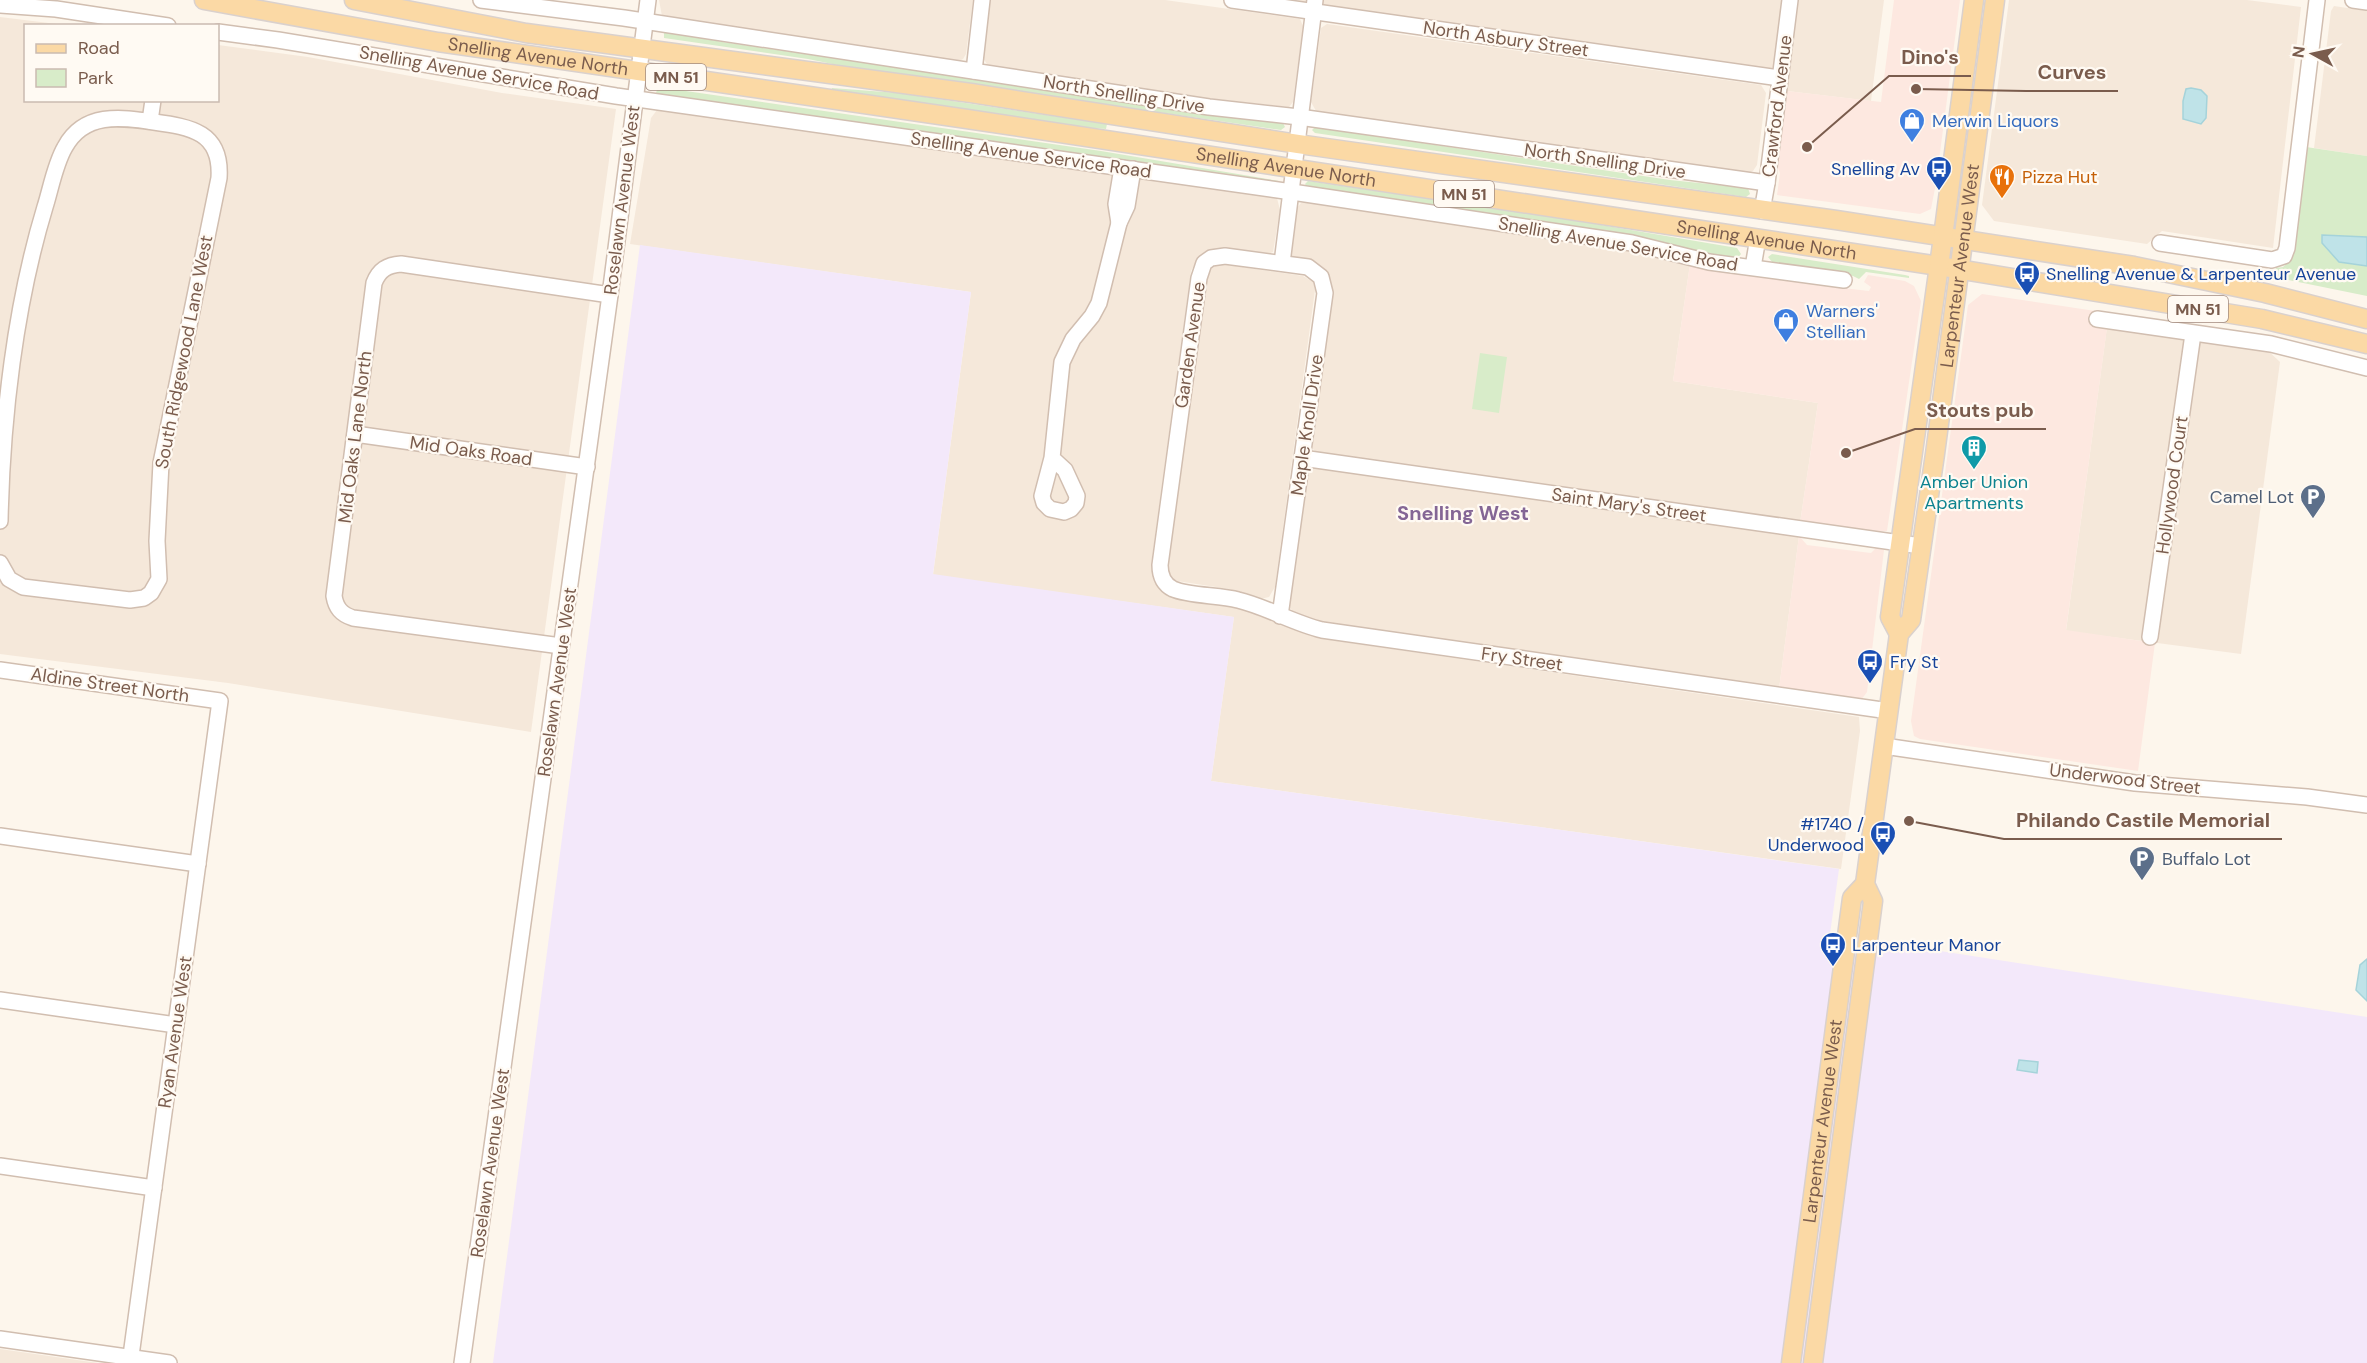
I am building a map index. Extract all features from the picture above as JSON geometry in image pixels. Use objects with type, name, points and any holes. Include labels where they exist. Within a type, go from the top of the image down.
[{"type":"main road","name":"Snelling Avenue North","points":[[204,0],[438,42],[978,120],[1939,266],[2262,319],[2367,344]]},
{"type":"main road","name":"Snelling Avenue North","points":[[354,0],[526,33],[959,92],[2134,266],[2265,292],[2367,319]]},
{"type":"main road","name":"Larpenteur Avenue West","points":[[1899,634],[1890,617],[1974,0]]},
{"type":"main road","name":"Larpenteur Avenue West","points":[[1813,1363],[1873,901],[1865,884],[1888,711],[1899,634],[1911,620],[1995,0]]},
{"type":"main road","points":[[1713,231],[1754,225],[1758,222],[1762,211]]},
{"type":"main road","name":"Larpenteur Avenue West","points":[[1791,1363],[1852,898],[1865,884]]},
{"type":"main road","points":[[1811,1216],[1832,1219]]},
{"type":"street","name":"North Snelling Drive","points":[[482,0],[645,21],[1209,106],[1767,183]]},
{"type":"street","name":"Roselawn Avenue West","points":[[462,1363],[587,467],[648,0]]},
{"type":"street","points":[[974,71],[982,0]]},
{"type":"street","name":"North Asbury Street","points":[[1232,0],[1314,6],[1780,78]]},
{"type":"street","name":"Crawford Avenue","points":[[1762,211],[1790,0]]},
{"type":"street","points":[[2160,243],[2272,260],[2284,256],[2287,248],[2318,0]]},
{"type":"street","points":[[2353,0],[2367,2]]},
{"type":"street","points":[[0,5],[56,9],[158,24]]},
{"type":"street","points":[[1282,263],[1314,6]]},
{"type":"street","name":"Snelling Avenue Service Road","points":[[219,32],[635,98],[1632,243],[1695,259],[1844,280]]},
{"type":"street","points":[[150,122],[153,102]]},
{"type":"street","name":"South Ridgewood Lane West","points":[[0,521],[6,423],[23,297],[34,248],[62,153],[71,137],[90,123],[113,117],[187,127],[203,135],[214,147],[220,166],[161,463],[157,541],[159,579],[151,593],[137,600],[46,591],[16,584],[5,574],[0,562]]},
{"type":"street","points":[[1052,458],[1062,362],[1073,339],[1099,303],[1119,223],[1116,204],[1127,169]]},
{"type":"street","points":[[1753,267],[1758,238]]},
{"type":"street","name":"Garden Avenue","points":[[1164,581],[1160,565],[1200,270],[1204,263],[1218,256],[1282,263]]},
{"type":"street","name":"Maple Knoll Drive","points":[[1280,616],[1325,293],[1321,277],[1315,271],[1308,267],[1282,263]]},
{"type":"street","name":"Mid Oaks Lane North","points":[[561,646],[353,618],[342,613],[335,604],[334,596],[374,283],[377,276],[389,266],[401,264],[610,295]]},
{"type":"street","points":[[2097,319],[2271,344],[2367,368]]},
{"type":"street","name":"Hollywood Court","points":[[2150,637],[2193,334]]},
{"type":"street","name":"Mid Oaks Road","points":[[355,434],[587,467]]},
{"type":"street","name":"Saint Mary's Street","points":[[1302,458],[1921,546]]},
{"type":"street","name":"Fry Street","points":[[1164,581],[1173,589],[1239,600],[1307,626],[1351,635],[1888,711]]},
{"type":"street","name":"Aldine Street North","points":[[0,670],[220,701]]},
{"type":"street","name":"Ryan Avenue West","points":[[130,1360],[220,701]]},
{"type":"street","name":"Underwood Street","points":[[1884,746],[2135,783],[2307,796],[2367,805]]},
{"type":"street","points":[[0,836],[198,864]]},
{"type":"street","points":[[0,1000],[176,1025]]},
{"type":"street","points":[[0,1166],[154,1188]]},
{"type":"street","points":[[0,1339],[130,1360],[169,1363]]},
{"type":"shaded area","points":[[659,0],[973,0],[966,54],[957,62],[662,16]]},
{"type":"shaded area","points":[[990,0],[1165,0],[1300,19],[1303,26],[1293,102],[1289,107],[1207,98],[988,66],[982,56]]},
{"type":"shaded area","points":[[1277,0],[1884,0],[1871,101],[1787,91],[1789,73]]},
{"type":"shaded area","points":[[1894,0],[1960,0],[1931,209],[1920,214],[1777,195],[1787,91],[1881,102]]},
{"type":"shaded area","points":[[2009,0],[2247,0],[2301,7],[2273,248],[2162,231],[2147,244],[1994,221],[1982,205]]},
{"type":"shaded area","points":[[2334,6],[2367,11],[2367,156],[2314,148],[2331,11]]},
{"type":"shaded area","points":[[0,17],[57,24],[24,24],[24,102],[219,102],[219,45],[308,57],[502,93],[616,109],[531,732],[228,683],[0,654]]},
{"type":"shaded area","points":[[1327,24],[1761,85],[1766,93],[1757,165],[1753,171],[1748,173],[1380,123],[1316,111],[1311,102],[1321,28]]},
{"type":"shaded area","points":[[657,110],[1277,198],[1280,210],[1273,252],[1266,255],[1211,250],[1198,258],[1191,271],[1151,565],[1153,579],[1158,587],[1165,593],[1225,603],[1317,638],[1859,717],[1860,731],[1841,869],[1211,781],[1234,617],[933,575],[971,292],[630,244],[651,118]]},
{"type":"shaded area","points":[[1307,202],[1633,251],[1690,264],[1673,381],[1818,403],[1800,523],[1316,452],[1310,446],[1330,291],[1291,255],[1297,208],[1301,203]]},
{"type":"shaded area","points":[[640,245],[971,292],[933,574],[1234,617],[1211,781],[1839,869],[1830,934],[2367,1017],[2367,1363],[493,1363]]},
{"type":"shaded area","points":[[1222,264],[1303,276],[1313,282],[1315,290],[1275,587],[1269,597],[1260,599],[1229,589],[1177,581],[1171,578],[1167,570],[1206,275],[1212,267]]},
{"type":"shaded area","points":[[1690,264],[1869,291],[1871,287],[1864,282],[1868,275],[1905,281],[1914,286],[1921,301],[1887,531],[1858,532],[1800,523],[1818,403],[1673,381]]},
{"type":"shaded area","points":[[1982,294],[2109,313],[2066,630],[2155,643],[2138,771],[1920,739],[1914,736],[1911,721],[1968,305]]},
{"type":"shaded area","points":[[2107,327],[2265,348],[2280,362],[2241,654],[2066,631]]},
{"type":"shaded area","points":[[1312,467],[1799,536],[1779,689],[1322,623],[1296,615],[1289,607],[1306,473]]},
{"type":"shaded area","points":[[1799,536],[1807,545],[1871,553],[1876,548],[1884,550],[1867,692],[1861,700],[1779,689]]},
{"type":"shaded area","points":[[0,1349],[98,1363],[0,1363]]},
{"type":"green space","points":[[664,31],[722,42],[1283,123],[1285,127],[1281,130],[842,66],[664,38]]},
{"type":"green space","points":[[658,87],[1101,151],[1279,181],[658,95],[656,93]]},
{"type":"green space","points":[[832,88],[898,93],[1107,124],[1106,129],[1041,124],[831,93]]},
{"type":"green space","points":[[1315,127],[1670,180],[1748,188],[1750,194],[1746,197],[1315,133],[1312,130]]},
{"type":"green space","points":[[2306,147],[2367,156],[2367,296],[2274,277],[2276,268],[2283,267],[2292,259]]},
{"type":"green space","points":[[1308,181],[1566,219],[1737,248],[1741,254],[1737,259],[1307,187],[1305,184]]},
{"type":"green space","points":[[1772,254],[1905,275],[1909,278],[1866,272],[1859,279],[1853,276],[1773,263],[1768,257]]},
{"type":"green space","points":[[1480,353],[1507,357],[1499,413],[1472,409]]},
{"type":"water","points":[[2186,89],[2201,90],[2207,96],[2206,118],[2201,124],[2183,119]]},
{"type":"water","points":[[2322,235],[2367,237],[2367,266],[2339,262],[2322,243]]},
{"type":"water","points":[[2367,959],[2367,1001],[2356,990],[2360,965]]},
{"type":"water","points":[[2019,1060],[2038,1062],[2037,1073],[2017,1070]]},
{"type":"place","name":"Curves","points":[[1916,89]]},
{"type":"place","name":"Merwin Liquors","points":[[1912,144]]},
{"type":"place","name":"Dino's","points":[[1807,147]]},
{"type":"place","name":"Snelling Av","points":[[1939,192]]},
{"type":"place","name":"Pizza Hut","points":[[2002,200]]},
{"type":"place","name":"Snelling Avenue & Larpenteur Avenue","points":[[2027,297]]},
{"type":"place","name":"Warners' Stellian","points":[[1786,344]]},
{"type":"place","name":"Stouts pub","points":[[1846,453]]},
{"type":"place","name":"Amber Union Apartments","points":[[1974,471]]},
{"type":"place","name":"Camel Lot","points":[[2313,520]]},
{"type":"place","name":"Fry St","points":[[1870,685]]},
{"type":"place","name":"Philando Castile Memorial","points":[[1909,821]]},
{"type":"place","name":"#1740 / Underwood","points":[[1883,857]]},
{"type":"place","name":"Buffalo Lot","points":[[2142,882]]},
{"type":"place","name":"Larpenteur Manor","points":[[1833,968]]},
{"type":"district","name":"Snelling West","points":[[1463,513]]}]
